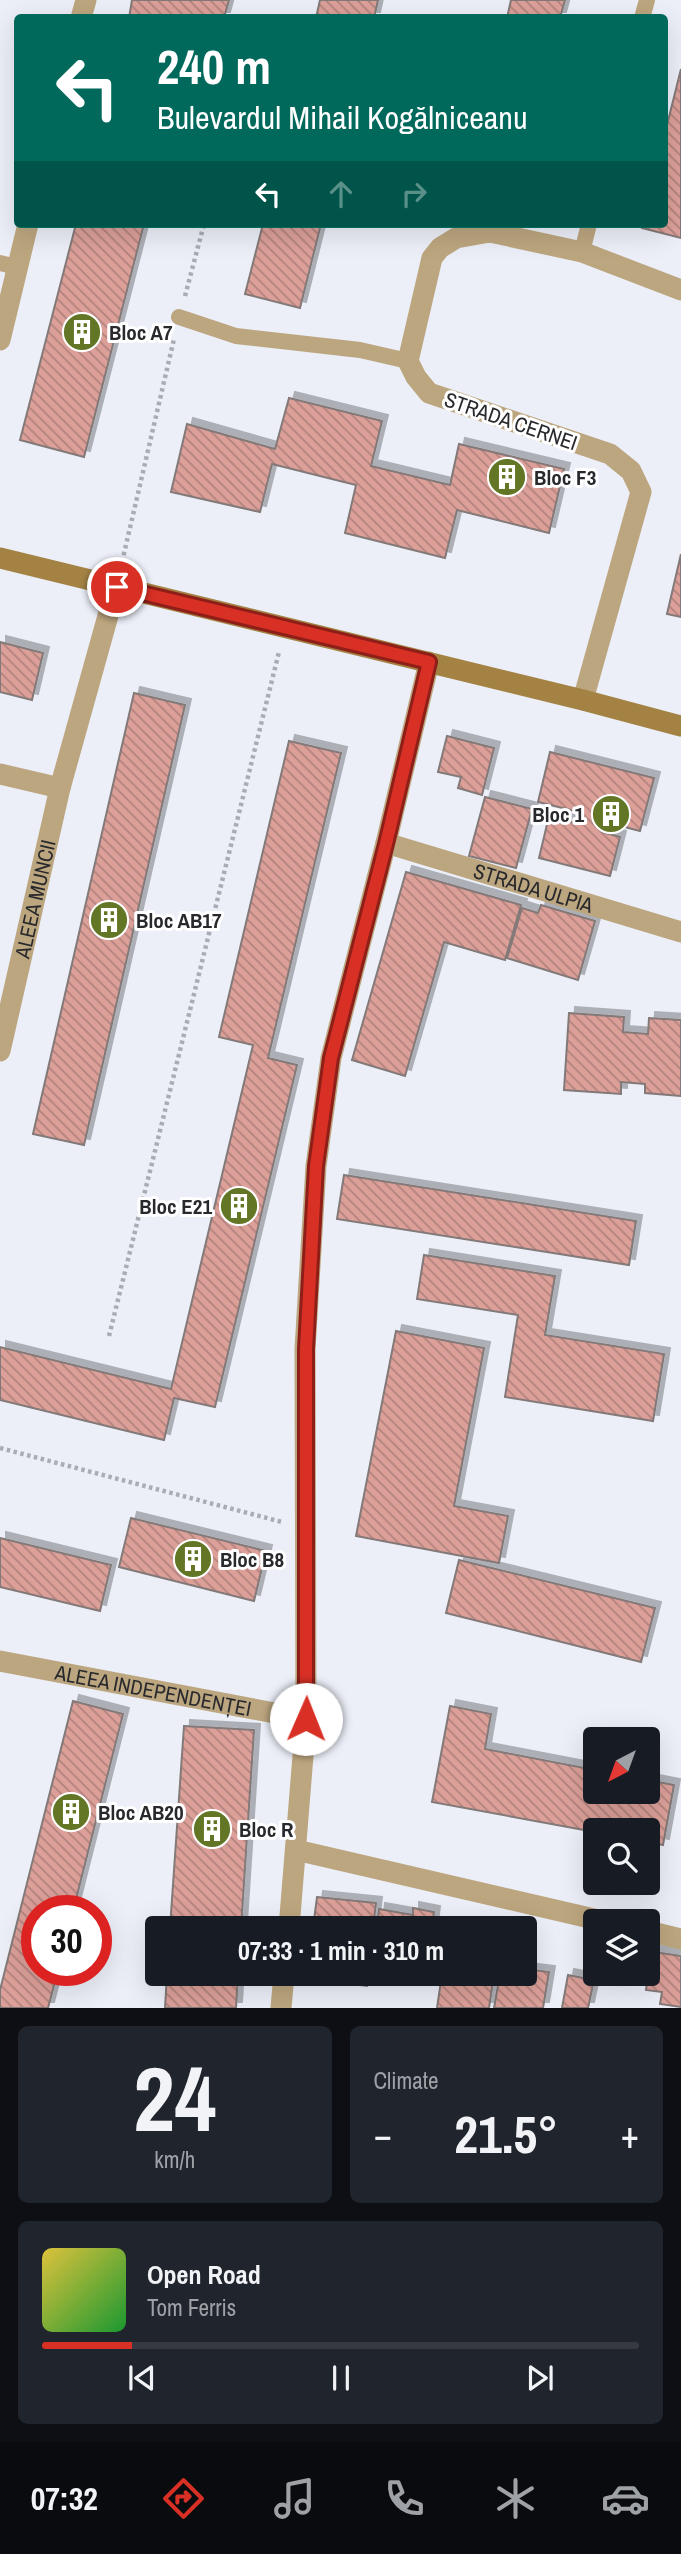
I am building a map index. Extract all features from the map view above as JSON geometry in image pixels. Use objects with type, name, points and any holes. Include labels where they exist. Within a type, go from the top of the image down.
[{"type":"street","points":[[0,340],[8,265],[26,228]]},
{"type":"street","points":[[408,361],[432,258],[440,248],[456,238],[490,232],[582,252],[681,290]]},
{"type":"street","name":"STRADA CERNEI","points":[[408,361],[429,393],[610,454],[622,462],[637,480],[641,492],[583,700]]},
{"type":"street","points":[[0,558],[681,726]]},
{"type":"street","name":"ALEEA MUNCII","points":[[0,1051],[60,788],[117,587]]},
{"type":"street","points":[[290,1916],[306,1719],[306,1349],[316,1166],[331,1058],[429,662]]},
{"type":"street","points":[[0,774],[60,788]]},
{"type":"street","name":"STRADA ULPIA","points":[[386,844],[681,932]]},
{"type":"street","name":"ALEEA INDEPENDENȚEI","points":[[0,1661],[306,1719]]},
{"type":"street","points":[[296,1850],[583,1916]]},
{"type":"street","points":[[660,1934],[681,1939]]},
{"type":"street","points":[[281,2008],[283,1986]]},
{"type":"lane","points":[[582,252],[588,228]]},
{"type":"lane","points":[[179,317],[236,336],[360,350],[408,361]]},
{"type":"path","points":[[117,587],[179,317],[203,228]]},
{"type":"path","points":[[109,1336],[285,628]]},
{"type":"path","points":[[0,1448],[307,1528]]},
{"type":"building","points":[[132,0],[229,0],[225,14],[130,14]]},
{"type":"building","points":[[320,0],[378,0],[375,14],[317,14]]},
{"type":"building","points":[[511,0],[565,0],[561,14],[508,14]]},
{"type":"building","points":[[681,69],[681,238],[642,228],[668,228],[668,121]]},
{"type":"building","name":"Bloc A7","points":[[75,228],[143,228],[84,457],[20,440]]},
{"type":"building","points":[[262,228],[320,228],[300,308],[245,294]]},
{"type":"building","name":"Bloc F3","points":[[289,398],[382,421],[371,466],[450,485],[459,444],[564,469],[549,533],[457,510],[445,558],[345,533],[356,485],[272,464],[260,512],[171,492],[187,424],[275,449]]},
{"type":"building","points":[[681,554],[681,617],[667,614]]},
{"type":"building","points":[[0,642],[43,653],[32,700],[0,692]]},
{"type":"building","name":"Bloc AB17","points":[[134,693],[185,705],[84,1145],[33,1134]]},
{"type":"building","points":[[447,736],[494,748],[482,795],[458,788],[461,777],[438,772]]},
{"type":"building","name":"Bloc E21","points":[[289,741],[341,753],[268,1058],[297,1065],[215,1407],[174,1398],[164,1440],[0,1400],[0,1347],[171,1389],[253,1045],[219,1037]]},
{"type":"building","name":"Bloc 1","points":[[550,752],[654,778],[640,831],[605,822],[602,832],[620,837],[610,876],[539,858],[549,816],[576,823],[579,812],[538,802]]},
{"type":"building","points":[[485,797],[532,809],[516,868],[469,856]]},
{"type":"building","points":[[406,872],[521,905],[505,960],[444,942],[405,1076],[352,1060]]},
{"type":"building","points":[[541,905],[595,921],[578,980],[507,958],[522,908],[538,913]]},
{"type":"building","points":[[569,1013],[624,1017],[623,1032],[648,1034],[649,1018],[681,1020],[681,1096],[645,1093],[645,1084],[621,1082],[621,1094],[564,1090]]},
{"type":"building","points":[[344,1175],[636,1221],[629,1265],[337,1219]]},
{"type":"building","points":[[424,1255],[555,1276],[545,1335],[664,1354],[653,1421],[505,1397],[518,1315],[417,1299]]},
{"type":"building","points":[[396,1331],[484,1348],[454,1506],[508,1516],[499,1563],[356,1536]]},
{"type":"building","name":"Bloc B8","points":[[131,1518],[266,1551],[254,1601],[119,1567]]},
{"type":"building","points":[[0,1538],[111,1565],[100,1611],[0,1587]]},
{"type":"building","points":[[459,1560],[655,1608],[641,1662],[446,1613]]},
{"type":"building","name":"Bloc AB20","points":[[73,1701],[123,1714],[77,1895],[24,1895]]},
{"type":"building","points":[[450,1706],[491,1714],[485,1749],[583,1768],[583,1804],[660,1804],[660,1782],[674,1785],[663,1845],[660,1844],[660,1818],[583,1818],[583,1830],[432,1802]]},
{"type":"building","name":"Bloc R","points":[[184,1726],[254,1730],[242,1916],[171,1916]]},
{"type":"building","points":[[317,1897],[376,1903],[374,1916],[315,1916]]},
{"type":"building","name":"Bloc AB20","points":[[21,1907],[21,1986],[54,1986],[48,2008],[0,2008],[0,1990]]},
{"type":"building","points":[[413,1908],[434,1912],[434,1916],[378,1916],[379,1909],[413,1915]]},
{"type":"building","points":[[660,1953],[681,1956],[681,2007],[660,2004],[662,1992],[646,1990],[646,1986],[660,1986]]},
{"type":"building","points":[[537,1970],[549,1972],[543,2008],[494,2008],[498,1986],[537,1986]]},
{"type":"building","points":[[568,1975],[583,1978],[583,1986],[593,1986],[588,2008],[562,2008]]},
{"type":"building","points":[[166,1986],[237,1986],[236,2008],[165,2008]]},
{"type":"building","points":[[440,1986],[492,1986],[489,2008],[437,2008]]},
{"type":"place","name":"Bloc A7","points":[[82,332]]},
{"type":"place","name":"Bloc F3","points":[[507,477]]},
{"type":"place","name":"Bloc 1","points":[[611,814]]},
{"type":"place","name":"Bloc AB17","points":[[109,920]]},
{"type":"place","name":"Bloc E21","points":[[239,1206]]},
{"type":"place","name":"Bloc B8","points":[[193,1559]]},
{"type":"place","name":"Bloc AB20","points":[[71,1812]]},
{"type":"place","name":"Bloc R","points":[[212,1829]]},
{"type":"route","points":[[117,587],[429,662],[331,1058],[316,1166],[306,1349],[306,1719]]}]
